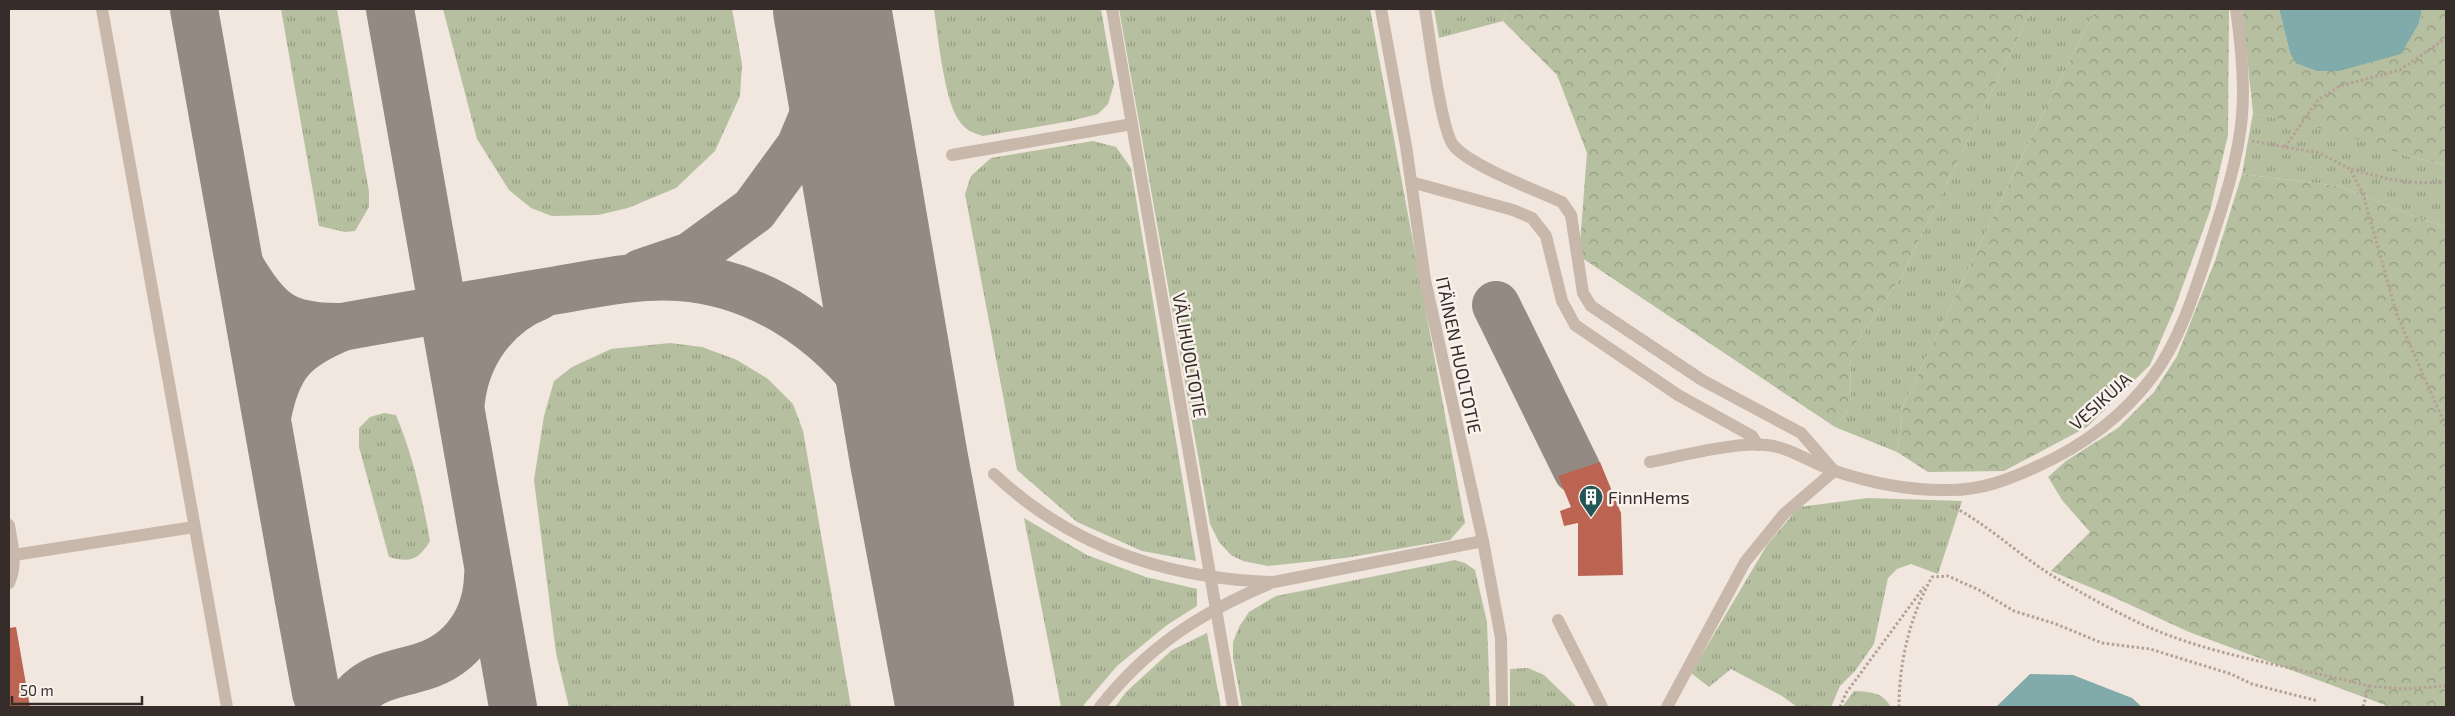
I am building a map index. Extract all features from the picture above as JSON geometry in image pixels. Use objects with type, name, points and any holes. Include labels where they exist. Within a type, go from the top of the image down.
[{"type":"lane","points":[[102,9],[227,707]]},
{"type":"lane","name":"VÄLIHUOLTOTIE","points":[[1112,9],[1233,707]]},
{"type":"lane","name":"ITÄINEN HUOLTOTIE","points":[[1381,9],[1411,182],[1425,280],[1483,541],[1501,638],[1502,707]]},
{"type":"lane","points":[[1425,9],[1444,123],[1453,145],[1469,159],[1562,202],[1571,215],[1583,293],[1591,306],[1702,380],[1801,433],[1834,471],[1784,514],[1745,562],[1668,707]]},
{"type":"lane","name":"VESIKUJA","points":[[1758,445],[1789,451],[1834,471],[1909,488],[1950,490],[1980,488],[2012,478],[2060,456],[2113,418],[2154,375],[2183,319],[2227,192],[2242,115],[2242,77],[2236,9]]},
{"type":"lane","points":[[952,155],[1132,124]]},
{"type":"lane","points":[[1411,182],[1513,210],[1532,218],[1546,236],[1562,301],[1575,325],[1678,395],[1752,436],[1758,445],[1694,453],[1650,462]]},
{"type":"lane","points":[[994,474],[1018,497],[1074,532],[1110,550],[1173,571],[1211,577],[1241,581],[1274,582],[1483,541]]},
{"type":"lane","points":[[9,525],[14,555],[14,572],[9,583]]},
{"type":"lane","points":[[14,555],[194,527]]},
{"type":"lane","points":[[1100,707],[1134,667],[1156,647],[1217,609],[1274,582]]},
{"type":"lane","points":[[1558,620],[1602,707]]},
{"type":"path","points":[[2285,147],[2318,100],[2340,86],[2400,70],[2446,38]]},
{"type":"path","points":[[2238,139],[2319,153],[2350,169],[2383,179],[2419,184],[2446,182]]},
{"type":"path","points":[[2350,169],[2363,194],[2398,315],[2446,427]]},
{"type":"path","points":[[1945,503],[1954,507],[2048,573],[2132,619],[2185,642],[2289,669],[2330,676],[2368,686],[2403,689],[2446,686]]},
{"type":"path","points":[[1840,707],[1846,693],[1932,577],[1948,576],[1979,590],[2014,611],[2056,624],[2102,642],[2150,650],[2231,674],[2252,684],[2318,700]]},
{"type":"path","points":[[1899,707],[1904,653],[1914,616],[1932,577]]},
{"type":"path","points":[[2363,707],[2368,686]]},
{"type":"green space","points":[[281,9],[337,9],[369,192],[369,207],[355,231],[345,232],[319,226]]},
{"type":"green space","points":[[443,9],[732,9],[742,64],[740,96],[715,151],[676,188],[628,208],[598,215],[552,216],[531,208],[509,190],[477,139]]},
{"type":"green space","points":[[934,9],[1101,9],[1114,84],[1108,104],[1098,114],[1071,121],[983,136],[972,132],[958,119],[949,97],[942,66]]},
{"type":"green space","points":[[1119,9],[1370,9],[1465,523],[1450,540],[1345,558],[1268,566],[1243,561],[1231,555],[1219,542],[1210,524]]},
{"type":"green space","points":[[1434,9],[1508,9],[1503,21],[1439,38]]},
{"type":"green space","points":[[1508,9],[2032,9],[1901,277],[1850,352],[1851,407],[1835,427],[1579,256],[1587,153],[1557,75],[1503,21]]},
{"type":"green space","points":[[2032,9],[2096,9],[2025,150],[1903,406],[1897,452],[1835,427],[1851,407],[1850,352],[1901,277]]},
{"type":"green space","points":[[2096,9],[2229,9],[2228,135],[2210,211],[2174,310],[2150,365],[2087,427],[2004,471],[1928,472],[1897,452],[1903,406],[2025,150]]},
{"type":"green space","points":[[2242,9],[2279,9],[2290,53],[2419,23],[2422,9],[2446,9],[2446,162],[2443,164],[2407,156],[2333,131],[2253,113]]},
{"type":"green space","points":[[2253,113],[2333,130],[2407,156],[2443,164],[2446,162],[2446,227],[2413,216],[2339,186],[2242,174]]},
{"type":"green space","points":[[1093,141],[1116,147],[1131,168],[1196,561],[1142,551],[1077,522],[1017,470],[965,194],[971,176],[991,158]]},
{"type":"green space","points":[[2242,174],[2339,186],[2413,216],[2446,227],[2446,707],[2385,707],[2385,705],[2189,632],[2051,571],[2090,532],[2062,500],[2048,477],[2066,461],[2118,428],[2154,392],[2177,356],[2215,261]]},
{"type":"green space","points":[[670,343],[702,347],[737,360],[768,379],[793,404],[803,431],[851,707],[569,707],[556,653],[534,480],[544,416],[554,381],[572,367],[611,349]]},
{"type":"green space","points":[[384,413],[396,415],[402,430],[416,477],[430,541],[418,556],[408,560],[389,557],[359,447],[359,428],[370,417]]},
{"type":"green space","points":[[1868,498],[1962,501],[1938,574],[1911,564],[1897,569],[1888,578],[1874,644],[1855,671],[1840,686],[1831,707],[1797,707],[1782,696],[1731,669],[1709,687],[1691,673],[1767,545],[1799,507]]},
{"type":"green space","points":[[1024,518],[1087,555],[1146,577],[1197,589],[1197,606],[1167,625],[1117,666],[1082,707],[1061,707]]},
{"type":"green space","points":[[1455,560],[1465,563],[1475,570],[1487,622],[1490,707],[1242,707],[1233,657],[1233,642],[1239,627],[1249,612],[1276,596]]},
{"type":"green space","points":[[1207,633],[1221,707],[1115,707],[1126,692],[1172,650]]},
{"type":"green space","points":[[1528,668],[1544,675],[1577,707],[1510,707],[1510,669]]},
{"type":"green space","points":[[1854,691],[1880,696],[1891,707],[1842,707]]},
{"type":"water","points":[[2279,9],[2422,9],[2419,23],[2401,54],[2339,71],[2317,71],[2296,63],[2290,53]]},
{"type":"water","points":[[2030,674],[2073,675],[2132,698],[2142,707],[1996,707]]},
{"type":"building","name":"FinnHems","points":[[1600,462],[1621,513],[1623,575],[1578,576],[1578,523],[1564,526],[1560,511],[1571,507],[1558,476]]},
{"type":"building","points":[[16,627],[30,707],[9,707],[9,628]]},
{"type":"taxiway","points":[[194,9],[299,601],[316,693],[321,707]]},
{"type":"taxiway","points":[[390,9],[513,707]]},
{"type":"taxiway","points":[[641,273],[691,256],[754,210],[800,147],[818,104],[828,37],[828,9]]},
{"type":"taxiway","points":[[240,266],[260,296],[280,315],[306,325],[342,327]]},
{"type":"taxiway","points":[[267,417],[276,384],[290,360],[311,342],[342,327],[609,281],[644,277],[679,277],[711,282],[742,290],[771,303],[799,319],[824,339],[868,385],[886,412],[909,460]]},
{"type":"taxiway","points":[[461,401],[469,368],[485,338],[509,313],[539,296]]},
{"type":"taxiway","points":[[1496,305],[1577,470]]},
{"type":"taxiway","points":[[346,707],[354,697],[371,683],[436,661],[449,654],[460,644],[470,633],[483,606],[488,576]]},
{"type":"runway","points":[[832,9],[909,460],[955,707]]},
{"type":"place","name":"FinnHems","points":[[1591,518]]}]
